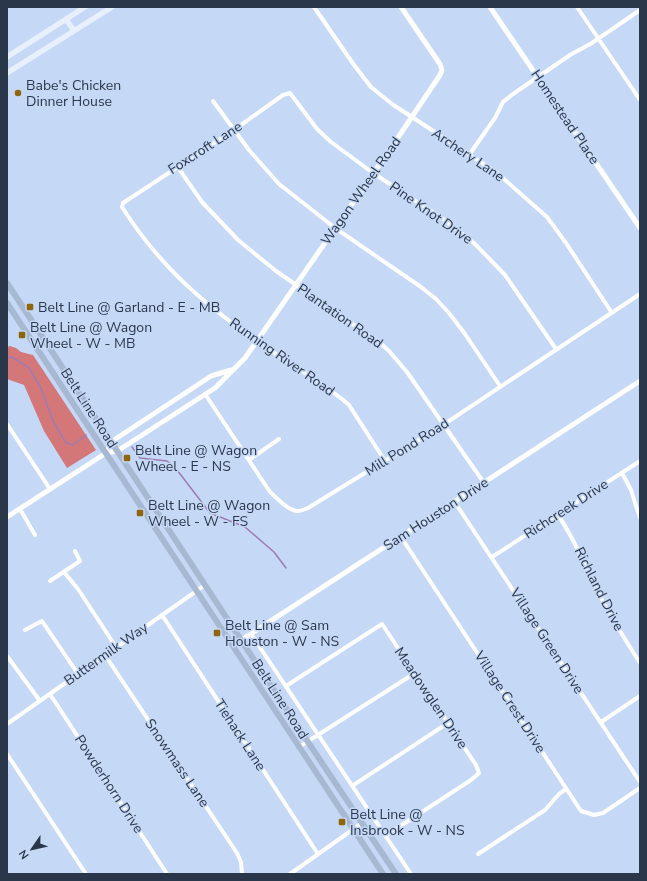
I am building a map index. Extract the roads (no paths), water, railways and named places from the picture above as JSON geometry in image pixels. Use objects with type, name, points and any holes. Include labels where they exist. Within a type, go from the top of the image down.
[{"type":"main road","points":[[7,57],[85,7]]},
{"type":"main road","points":[[7,73],[112,7]]},
{"type":"main road","points":[[66,19],[74,31]]},
{"type":"main road","name":"Belt Line Road","points":[[7,283],[396,874]]},
{"type":"main road","name":"Belt Line Road","points":[[7,303],[196,592],[354,829],[382,874]]},
{"type":"main road","points":[[13,312],[22,306]]},
{"type":"main road","points":[[149,520],[158,514]]},
{"type":"street","name":"Archery Lane","points":[[314,7],[364,79],[383,97],[496,172],[547,217],[612,313]]},
{"type":"street","name":"Wagon Wheel Road","points":[[7,517],[106,453],[117,451],[215,388],[245,358],[437,81],[442,70],[440,64],[401,7]]},
{"type":"street","name":"Homestead Place","points":[[490,7],[640,228]]},
{"type":"street","points":[[577,7],[640,100]]},
{"type":"street","points":[[469,155],[495,118],[503,102],[570,55],[599,38],[640,10]]},
{"type":"street","name":"Foxcroft Lane","points":[[122,207],[124,203],[177,166],[234,130],[283,95],[290,93]]},
{"type":"street","name":"Pine Knot Drive","points":[[290,93],[317,129],[331,142],[373,173],[443,219],[474,243],[505,275],[556,349]]},
{"type":"street","points":[[213,101],[249,150],[279,184],[335,228],[436,299],[449,312],[500,386]]},
{"type":"street","name":"Plantation Road","points":[[177,166],[202,202],[228,231],[261,260],[380,343],[389,351],[407,372],[484,483]]},
{"type":"street","name":"Running River Road","points":[[122,207],[149,245],[177,277],[216,311],[257,341],[329,389],[349,405],[385,461]]},
{"type":"street","name":"Mill Pond Road","points":[[205,394],[270,492],[278,500],[293,510],[299,511],[308,508],[385,461],[640,294]]},
{"type":"street","name":"Wagon Wheel Road","points":[[106,453],[112,442],[211,376],[232,370]]},
{"type":"street","name":"Sam Houston Drive","points":[[232,646],[640,381]]},
{"type":"street","points":[[199,384],[205,394]]},
{"type":"street","points":[[140,423],[146,433]]},
{"type":"street","points":[[7,424],[50,489]]},
{"type":"street","points":[[248,460],[279,439]]},
{"type":"street","name":"Richcreek Drive","points":[[492,557],[640,461]]},
{"type":"street","points":[[622,473],[631,490],[640,518]]},
{"type":"street","name":"Village Green Drive","points":[[454,501],[640,782]]},
{"type":"street","points":[[20,509],[35,535]]},
{"type":"street","name":"Richland Drive","points":[[558,515],[569,530],[579,549],[608,611],[640,663]]},
{"type":"street","name":"Village Crest Drive","points":[[401,536],[581,811],[594,815],[603,813],[640,788]]},
{"type":"street","points":[[50,581],[80,561],[75,552]]},
{"type":"street","points":[[64,572],[78,589],[116,647]]},
{"type":"street","name":"Buttermilk Way","points":[[7,724],[205,585]]},
{"type":"street","name":"Tiehack Lane","points":[[162,615],[318,854]]},
{"type":"street","points":[[25,630],[42,621],[78,674]]},
{"type":"street","name":"Meadowglen Drive","points":[[286,686],[382,624],[476,765],[479,773],[471,780],[385,836]]},
{"type":"street","points":[[251,634],[411,874]]},
{"type":"street","name":"Snowmass Lane","points":[[105,655],[237,853],[241,862],[242,874]]},
{"type":"street","points":[[7,656],[40,701]]},
{"type":"street","points":[[299,747],[415,673]]},
{"type":"street","name":"Powderhorn Drive","points":[[50,694],[167,874]]},
{"type":"street","points":[[601,722],[640,696]]},
{"type":"street","points":[[352,786],[448,723]]},
{"type":"street","points":[[7,754],[86,874]]},
{"type":"street","points":[[478,854],[545,810],[558,794],[566,789]]},
{"type":"street","points":[[290,874],[362,823]]},
{"type":"waterway","points":[[7,358],[12,357],[29,368],[40,386],[53,421],[66,443],[73,445],[86,435]]},
{"type":"waterway","points":[[132,447],[140,458],[167,461],[174,466],[210,513],[245,527],[274,552],[286,568]]},
{"type":"place","name":"Babe's Chicken Dinner House","points":[[18,93]]},
{"type":"place","name":"Belt Line @ Garland - E - MB","points":[[30,307]]},
{"type":"place","name":"Belt Line @ Wagon Wheel - W - MB","points":[[22,335]]},
{"type":"place","name":"Belt Line @ Wagon Wheel - E - NS","points":[[127,458]]},
{"type":"place","name":"Belt Line @ Wagon Wheel - W - FS","points":[[140,513]]},
{"type":"place","name":"Belt Line @ Sam Houston - W - NS","points":[[217,633]]},
{"type":"place","name":"Belt Line @ Insbrook - W - NS","points":[[342,822]]}]
